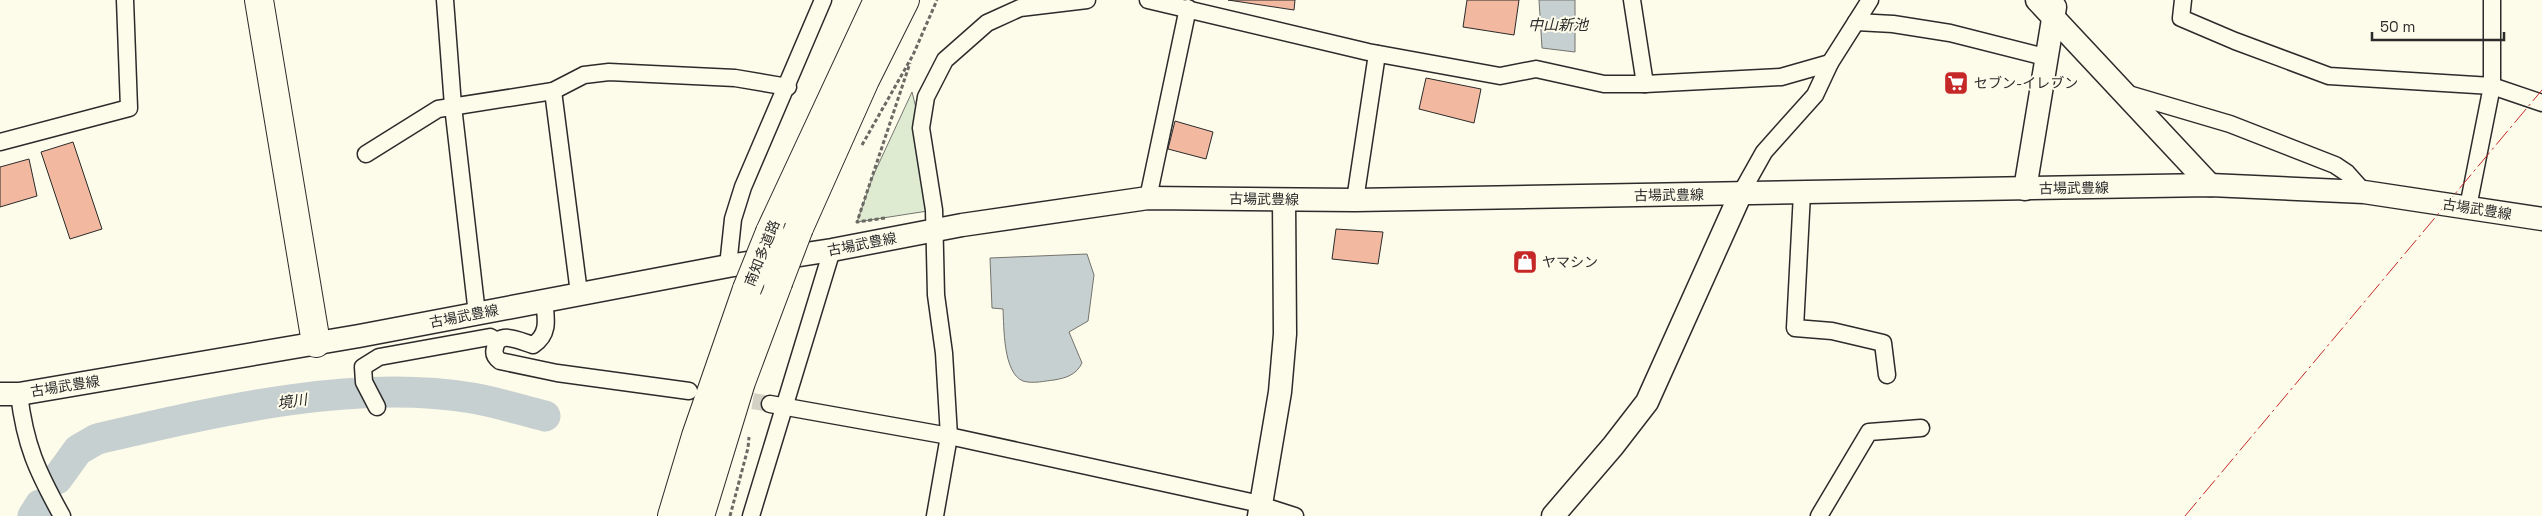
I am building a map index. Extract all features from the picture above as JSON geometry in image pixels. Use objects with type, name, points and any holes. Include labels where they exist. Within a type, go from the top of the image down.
[{"type":"highway","points":[[260,0],[326,342]]},
{"type":"highway","points":[[277,0],[326,342]]},
{"type":"highway","points":[[860,37],[873,0]]},
{"type":"highway","name":"南知多道路","points":[[672,516],[696,436],[747,289],[770,232],[878,0]]},
{"type":"highway","name":"南知多道路","points":[[700,516],[741,382],[799,228],[865,80],[905,0]]},
{"type":"main road","points":[[2037,0],[2054,8],[2121,92],[2210,185]]},
{"type":"main road","points":[[2025,189],[2054,8]]},
{"type":"main road","name":"古場武豊線","points":[[10,394],[326,342],[728,266],[832,250],[935,230],[1148,198],[1355,200],[2210,185],[2364,192],[2542,219]]},
{"type":"main road","points":[[1553,516],[1613,446],[1647,402],[1741,193]]},
{"type":"main road","points":[[1261,511],[1280,392],[1285,334],[1284,200]]},
{"type":"street","points":[[0,142],[129,108],[124,0]]},
{"type":"street","points":[[445,0],[453,106],[477,314]]},
{"type":"street","points":[[728,266],[733,219],[743,187],[788,87],[823,0]]},
{"type":"street","points":[[935,516],[949,436],[944,353],[936,294],[935,230],[921,128],[926,97],[945,60],[987,23],[1020,8],[1087,0]]},
{"type":"street","points":[[1148,0],[1377,54],[1500,76],[1536,69],[1604,84],[1645,84],[1781,76],[1830,63]]},
{"type":"street","points":[[1632,0],[1645,84]]},
{"type":"street","points":[[1741,193],[1764,152],[1815,95],[1830,63],[1870,0]]},
{"type":"street","points":[[2183,0],[2181,18],[2235,41],[2329,76],[2492,86],[2542,103]]},
{"type":"street","points":[[2468,207],[2492,86],[2492,0]]},
{"type":"street","points":[[1148,198],[1188,8]]},
{"type":"street","points":[[1856,22],[1893,24],[1950,33],[2045,57]]},
{"type":"street","points":[[1355,200],[1377,54]]},
{"type":"street","points":[[366,154],[438,109],[553,90],[584,75],[609,72],[735,78],[788,87]]},
{"type":"street","points":[[553,90],[579,294]]},
{"type":"street","points":[[2121,92],[2230,124],[2335,165],[2347,173],[2364,192]]},
{"type":"street","points":[[1802,193],[1795,328],[1832,331],[1883,343],[1887,375]]},
{"type":"street","points":[[751,516],[777,405],[832,250]]},
{"type":"street","points":[[377,407],[364,382],[363,367],[379,357],[490,337],[496,341],[511,337],[532,345],[538,342],[547,324],[544,301]]},
{"type":"street","points":[[496,341],[494,350],[496,358],[508,364],[689,391]]},
{"type":"street","points":[[10,394],[40,478],[62,516]]},
{"type":"street","points":[[777,405],[949,436],[1261,511],[1295,516]]},
{"type":"street","points":[[1819,516],[1869,432],[1921,428]]},
{"type":"path","points":[[857,222],[913,55],[937,0]]},
{"type":"path","points":[[859,151],[913,55]]},
{"type":"green space","points":[[912,92],[921,128],[934,210],[857,222],[873,176]]},
{"type":"water","name":"中山新池","points":[[1539,0],[1575,0],[1575,52],[1542,48]]},
{"type":"water","points":[[1087,254],[1094,275],[1088,321],[1069,332],[1082,363],[1080,367],[1074,373],[1063,378],[1038,382],[1023,381],[1016,376],[1008,359],[1004,338],[1003,309],[992,308],[990,258]]},
{"type":"building","points":[[1228,0],[1295,0],[1294,10]]},
{"type":"building","points":[[1467,0],[1519,0],[1514,35],[1463,27]]},
{"type":"building","points":[[1426,78],[1481,89],[1474,123],[1419,109]]},
{"type":"building","points":[[1175,121],[1213,132],[1206,159],[1168,149]]},
{"type":"building","points":[[73,142],[102,229],[70,239],[41,152]]},
{"type":"building","points":[[29,159],[37,196],[0,207],[0,167]]},
{"type":"building","points":[[1336,229],[1383,232],[1378,264],[1332,259]]},
{"type":"waterway","name":"境川","points":[[57,479],[78,450],[97,439],[188,418],[283,401],[379,392],[426,393],[472,398],[545,416]]},
{"type":"waterway","name":"境川","points":[[33,516],[40,505]]},
{"type":"tunnel","points":[[729,397],[770,404]]},
{"type":"power","points":[[2185,516],[2542,90]]},
{"type":"place","name":"セブン-イレブン","points":[[1956,83]]},
{"type":"place","name":"ヤマシン","points":[[1525,262]]}]
